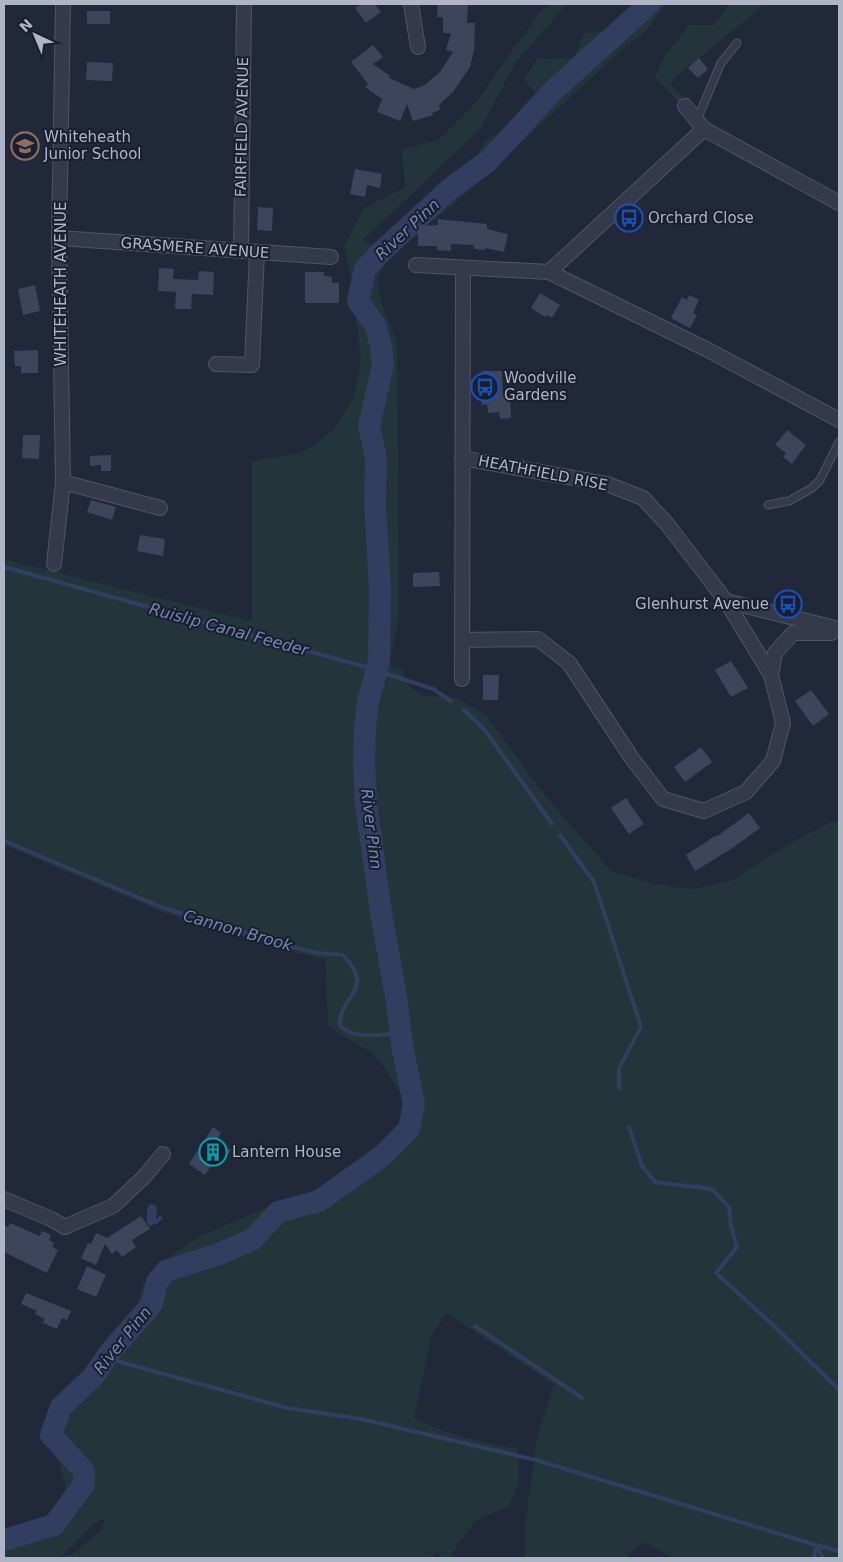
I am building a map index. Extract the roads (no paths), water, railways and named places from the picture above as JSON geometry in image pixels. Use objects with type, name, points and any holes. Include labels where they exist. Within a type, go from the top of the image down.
[{"type":"street","name":"WHITEHEATH AVENUE","points":[[54,564],[63,482],[59,238],[63,4]]},
{"type":"street","name":"FAIRFIELD AVENUE","points":[[240,251],[244,4]]},
{"type":"street","points":[[411,4],[418,47]]},
{"type":"street","points":[[685,106],[700,125],[839,203]]},
{"type":"street","points":[[549,272],[700,125]]},
{"type":"street","name":"GRASMERE AVENUE","points":[[59,238],[331,257]]},
{"type":"street","points":[[216,364],[252,365],[257,252]]},
{"type":"street","points":[[416,265],[549,272],[708,350],[839,420]]},
{"type":"street","points":[[462,679],[463,268]]},
{"type":"street","name":"HEATHFIELD RISE","points":[[462,458],[607,484],[644,498],[667,524],[726,600]]},
{"type":"street","points":[[63,482],[160,508]]},
{"type":"street","points":[[462,640],[538,639],[569,664],[630,757],[663,799],[704,811],[746,792],[773,760],[783,723],[771,674],[726,600]]},
{"type":"street","points":[[726,600],[839,631]]},
{"type":"street","points":[[771,674],[775,653],[793,633],[839,631]]},
{"type":"street","points":[[4,1199],[65,1227],[69,1226],[113,1206],[144,1178],[163,1154]]},
{"type":"lane","points":[[700,125],[721,63],[736,43]]},
{"type":"lane","points":[[768,505],[789,501],[812,488],[820,480],[839,442]]},
{"type":"water","points":[[150,1204],[155,1205],[157,1208],[156,1218],[160,1215],[163,1218],[158,1223],[150,1226],[147,1223],[147,1215]]},
{"type":"waterway","name":"River Pinn","points":[[4,1540],[54,1525],[84,1484],[84,1471],[51,1435],[61,1407],[93,1377],[110,1352],[152,1304],[157,1282],[166,1271],[219,1254],[252,1240],[278,1212],[319,1201],[382,1156],[409,1129],[414,1104],[402,1045],[366,803],[365,729],[368,702],[379,661],[380,588],[375,507],[376,458],[369,426],[383,365],[381,346],[375,325],[358,301],[365,269],[381,252],[450,189],[487,162],[555,89],[649,4]]},
{"type":"waterway","name":"Ruislip Canal Feeder","points":[[4,567],[366,667],[433,689],[451,701]]},
{"type":"waterway","name":"Ruislip Canal Feeder","points":[[464,710],[484,729],[552,824]]},
{"type":"waterway","name":"Ruislip Canal Feeder","points":[[560,835],[594,882],[641,1027],[619,1068],[619,1088]]},
{"type":"waterway","name":"Cannon Brook","points":[[4,841],[161,907],[287,946],[318,953],[343,955],[353,967],[357,977],[357,985],[341,1015],[340,1026],[353,1033],[368,1036],[400,1033]]},
{"type":"waterway","name":"Ruislip Canal Feeder","points":[[629,1127],[642,1166],[655,1182],[712,1189],[729,1207],[731,1226],[737,1247],[716,1273],[773,1325],[839,1390]]},
{"type":"waterway","points":[[475,1326],[582,1398]]},
{"type":"waterway","points":[[106,1358],[287,1408],[361,1419],[536,1460],[816,1545],[823,1558]]},
{"type":"waterway","points":[[814,1558],[816,1545],[839,1551]]},
{"type":"place","name":"Whiteheath Junior School","points":[[25,146]]},
{"type":"place","name":"Orchard Close","points":[[629,218]]},
{"type":"place","name":"Woodville Gardens","points":[[485,387]]},
{"type":"place","name":"Glenhurst Avenue","points":[[788,604]]},
{"type":"place","name":"Lantern House","points":[[213,1152]]}]
